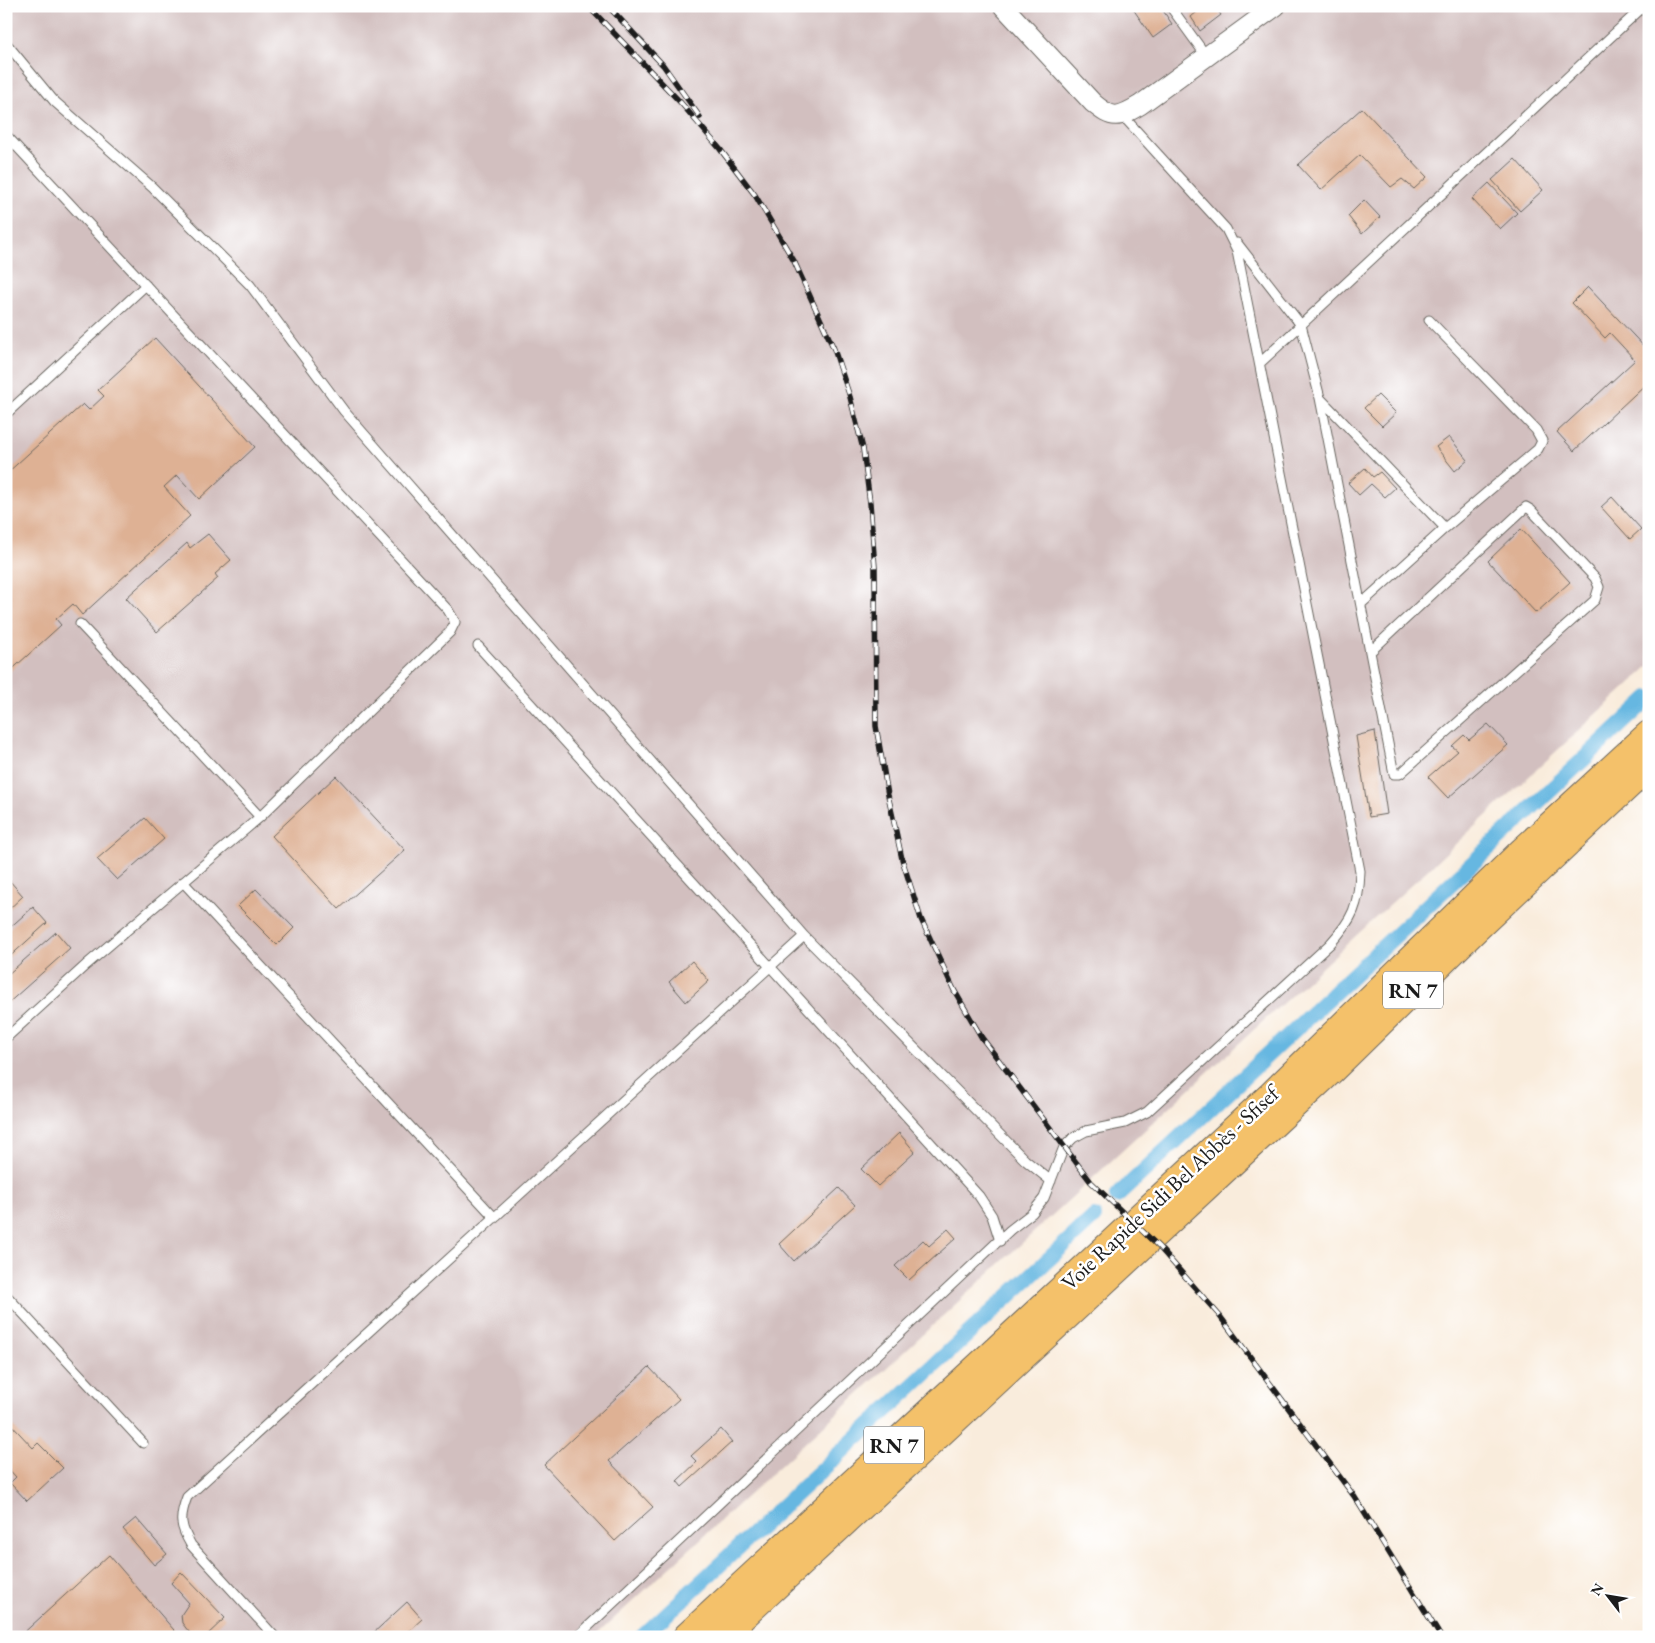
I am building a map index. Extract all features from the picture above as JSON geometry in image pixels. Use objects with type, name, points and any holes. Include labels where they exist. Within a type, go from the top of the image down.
[{"type":"highway","name":"Voie Rapide Sidi Bel Abbès - Sfisef","points":[[687,1637],[1272,1095],[1521,853],[1649,735]]},
{"type":"highway","name":"Voie Rapide Sidi Bel Abbès - Sfisef","points":[[720,1637],[1323,1077],[1483,921],[1649,765]]},
{"type":"street","points":[[1003,6],[1092,103],[1103,112],[1113,116],[1123,116],[1276,6]]},
{"type":"lane","points":[[1170,6],[1207,57]]},
{"type":"lane","points":[[1260,363],[1644,6]]},
{"type":"lane","points":[[6,43],[54,101],[152,187],[250,286],[344,411],[804,936],[1025,1160],[1051,1181]]},
{"type":"lane","points":[[1123,116],[1226,229],[1301,325],[1320,398],[1394,774],[1398,775],[1595,600],[1599,587],[1595,578],[1532,510],[1526,507],[1371,652]]},
{"type":"lane","points":[[6,135],[448,610],[455,622],[450,632],[260,818],[86,964],[6,1038]]},
{"type":"lane","points":[[576,1637],[1000,1240],[1032,1213],[1044,1198],[1064,1147],[1073,1138],[1086,1131],[1125,1123],[1147,1112],[1330,944],[1347,925],[1356,908],[1360,891],[1360,871],[1237,251],[1226,229]]},
{"type":"lane","points":[[6,414],[146,285]]},
{"type":"lane","points":[[1361,604],[1445,528],[1538,449],[1542,441],[1536,430],[1429,320]]},
{"type":"lane","points":[[1320,398],[1445,528]]},
{"type":"lane","points":[[80,624],[260,818]]},
{"type":"lane","points":[[478,646],[979,1196],[992,1216],[1000,1240]]},
{"type":"lane","points":[[183,882],[495,1218]]},
{"type":"lane","points":[[275,1637],[191,1545],[182,1530],[181,1513],[187,1497],[804,936]]},
{"type":"lane","points":[[6,1295],[143,1443]]},
{"type":"shaded area","points":[[6,6],[1649,6],[1649,666],[594,1637],[6,1637]]},
{"type":"building","points":[[1131,6],[1160,6],[1172,24],[1153,38]]},
{"type":"building","points":[[1195,6],[1215,6],[1221,15],[1200,31],[1191,17],[1198,11]]},
{"type":"building","points":[[1362,108],[1427,177],[1414,189],[1402,179],[1391,187],[1360,155],[1321,190],[1298,165]]},
{"type":"building","points":[[1515,159],[1543,190],[1520,211],[1492,180]]},
{"type":"building","points":[[1489,183],[1517,213],[1500,229],[1472,199]]},
{"type":"building","points":[[1364,200],[1380,217],[1362,234],[1348,216]]},
{"type":"building","points":[[1588,287],[1649,352],[1649,381],[1574,451],[1557,432],[1635,360],[1610,333],[1605,338],[1572,303]]},
{"type":"building","points":[[155,338],[255,447],[199,499],[177,475],[164,487],[190,516],[82,615],[73,604],[56,619],[61,625],[6,675],[6,474],[83,404],[89,410],[104,396],[98,390]]},
{"type":"building","points":[[1378,395],[1396,413],[1382,426],[1364,408]]},
{"type":"building","points":[[1449,437],[1468,460],[1455,471],[1436,447]]},
{"type":"building","points":[[1365,468],[1373,477],[1380,472],[1395,488],[1385,497],[1371,484],[1359,495],[1348,483]]},
{"type":"building","points":[[1612,497],[1641,529],[1630,539],[1601,507]]},
{"type":"building","points":[[1521,529],[1570,582],[1536,613],[1488,561]]},
{"type":"building","points":[[208,534],[231,560],[215,574],[218,578],[157,632],[126,598],[187,543],[190,548]]},
{"type":"building","points":[[1488,724],[1508,745],[1448,798],[1428,777],[1458,751],[1452,746],[1464,735],[1469,740]]},
{"type":"building","points":[[1375,731],[1387,814],[1369,817],[1356,736]]},
{"type":"building","points":[[336,776],[405,850],[339,909],[272,836]]},
{"type":"building","points":[[145,818],[164,839],[117,880],[97,859]]},
{"type":"building","points":[[9,880],[23,896],[6,912],[6,883]]},
{"type":"building","points":[[256,889],[294,928],[277,945],[238,906]]},
{"type":"building","points":[[33,907],[47,923],[6,960],[6,931]]},
{"type":"building","points":[[56,932],[70,948],[6,1005],[6,976]]},
{"type":"building","points":[[692,961],[709,981],[686,1002],[669,982]]},
{"type":"building","points":[[899,1133],[915,1152],[878,1186],[861,1169]]},
{"type":"building","points":[[839,1188],[855,1205],[794,1261],[779,1244]]},
{"type":"building","points":[[948,1229],[956,1238],[909,1280],[895,1266],[923,1240],[929,1246]]},
{"type":"building","points":[[649,1367],[679,1399],[609,1461],[653,1507],[615,1541],[544,1465]]},
{"type":"building","points":[[6,1419],[33,1448],[38,1443],[63,1468],[27,1501],[10,1483],[16,1477],[6,1466]]},
{"type":"building","points":[[721,1429],[732,1442],[682,1487],[677,1481],[697,1462],[691,1456]]},
{"type":"building","points":[[136,1518],[167,1554],[154,1565],[123,1529]]},
{"type":"building","points":[[109,1555],[180,1637],[19,1637]]},
{"type":"building","points":[[181,1572],[225,1618],[205,1637],[193,1637],[182,1623],[181,1615],[189,1603],[171,1583]]},
{"type":"building","points":[[407,1602],[422,1619],[402,1637],[369,1637]]},
{"type":"waterway","points":[[1117,1196],[1649,698]]},
{"type":"waterway","points":[[642,1637],[1094,1217]]},
{"type":"railway","points":[[588,6],[681,103],[720,149],[755,195],[794,261],[834,349],[850,397],[863,449],[870,503],[875,568],[876,726],[888,795],[902,859],[921,919],[954,990],[982,1038],[1091,1182],[1159,1247],[1219,1315],[1354,1496],[1441,1637]]},
{"type":"railway","points":[[608,6],[663,65],[700,117]]}]
